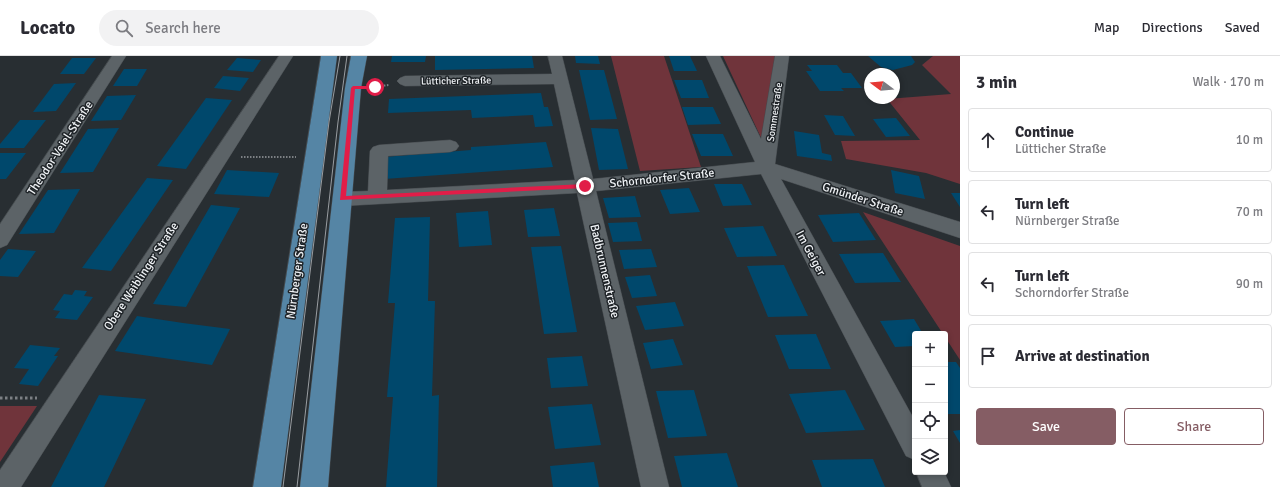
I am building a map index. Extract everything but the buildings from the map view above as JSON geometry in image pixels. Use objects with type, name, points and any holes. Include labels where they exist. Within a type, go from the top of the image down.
[{"type":"main road","points":[[314,487],[353,88],[359,56]]},
{"type":"main road","name":"Nürnberger Straße","points":[[267,487],[311,173],[315,156],[327,57]]},
{"type":"street","name":"Theodor-Veiel-Straße","points":[[0,240],[119,56]]},
{"type":"street","name":"Badbrunnenstraße","points":[[555,56],[559,79],[655,487]]},
{"type":"street","name":"Im Geiger","points":[[713,56],[766,167],[912,440]]},
{"type":"street","name":"Sommestraße","points":[[766,167],[782,56]]},
{"type":"street","name":"Obere Waiblinger Straße","points":[[5,487],[220,155],[286,59]]},
{"type":"street","name":"Lütticher Straße","points":[[405,81],[559,79]]},
{"type":"street","points":[[377,196],[379,151],[450,146]]},
{"type":"street","name":"Schorndorfer Straße","points":[[342,199],[585,186],[766,167]]},
{"type":"street","name":"Gmünder Straße","points":[[766,167],[960,230]]},
{"type":"street","points":[[931,475],[937,487]]},
{"type":"path","name":"Lütticher Straße","points":[[353,88],[375,87],[405,81]]},
{"type":"path","points":[[220,155],[290,157]]},
{"type":"path","points":[[0,398],[28,398]]},
{"type":"shaded area","points":[[611,56],[664,56],[701,167],[640,171]]},
{"type":"shaded area","points":[[723,56],[775,56],[763,142]]},
{"type":"shaded area","points":[[933,56],[960,56],[960,184],[926,173],[846,159],[841,141],[920,140],[891,104],[900,104],[900,98],[951,94],[922,65]]},
{"type":"shaded area","points":[[863,212],[960,246],[960,360],[948,342],[948,331],[941,331]]},
{"type":"shaded area","points":[[0,406],[37,406],[0,462]]},
{"type":"tram line","points":[[283,487],[329,122],[340,56]]},
{"type":"tram line","points":[[297,487],[338,122],[347,56]]},
{"type":"route","points":[[375,87],[353,88],[342,199],[585,186]]}]
